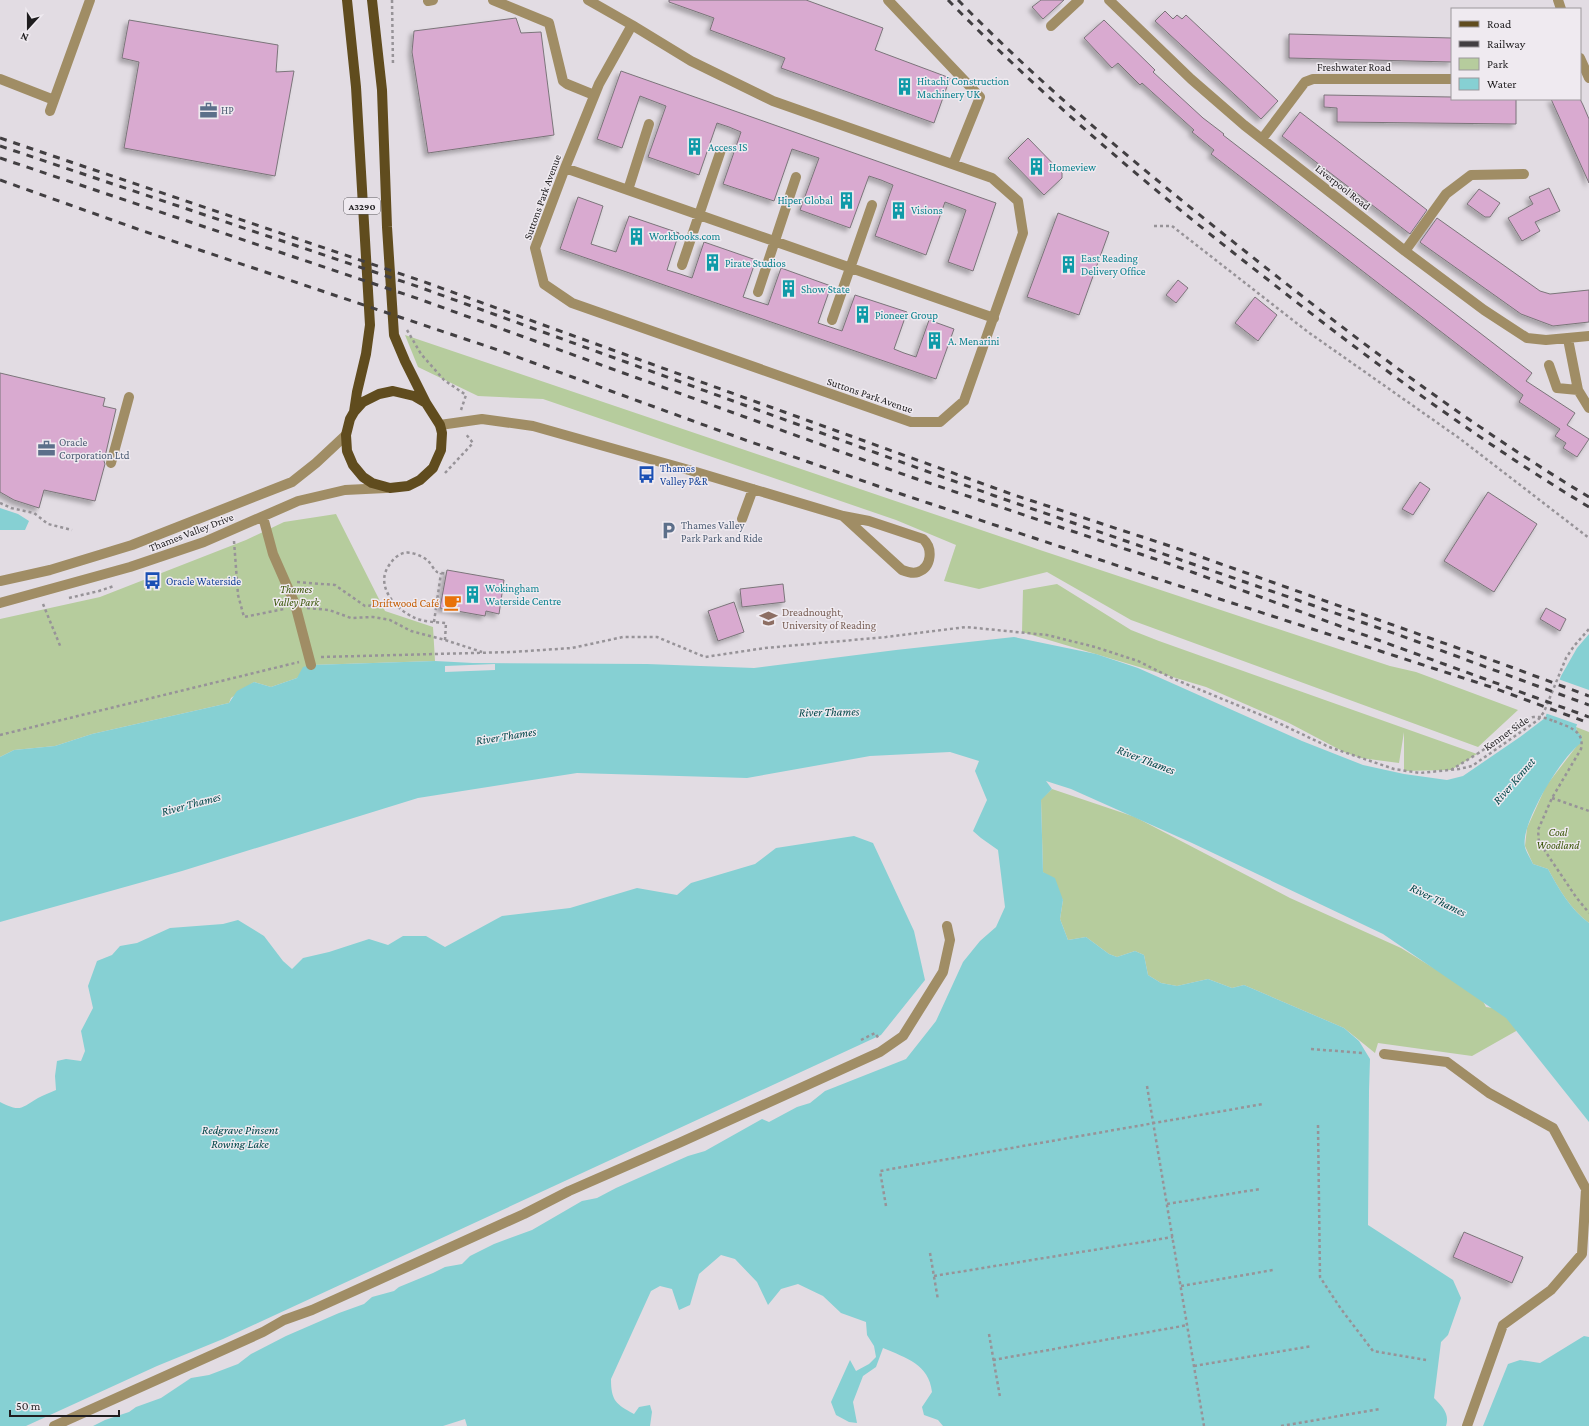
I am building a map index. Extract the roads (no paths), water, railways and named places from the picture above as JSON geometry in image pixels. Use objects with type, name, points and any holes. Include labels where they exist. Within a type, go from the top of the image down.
[{"type":"main road","name":"A3290","points":[[347,0],[356,87],[370,325],[366,354],[354,412]]},
{"type":"main road","name":"A3290","points":[[372,0],[382,90],[387,227],[394,335],[404,361],[426,404]]},
{"type":"main road","name":"A3290","points":[[374,25],[377,0]]},
{"type":"main road","points":[[393,391],[414,396],[426,404],[440,425],[442,433],[441,450],[434,468],[420,480],[408,486],[390,488],[372,482],[363,477],[353,465],[347,451],[346,435],[350,419],[354,412],[363,402],[379,394],[393,391]]},
{"type":"street","points":[[50,111],[90,0]]},
{"type":"street","points":[[493,0],[550,23],[562,81],[594,95]]},
{"type":"street","name":"Suttons Park Avenue","points":[[588,0],[632,25],[691,61],[773,101],[992,178],[1018,201],[1023,233],[994,318],[964,401],[940,422],[911,422],[572,302],[544,284],[535,248],[598,84],[632,25]]},
{"type":"street","points":[[888,0],[980,97],[953,164]]},
{"type":"street","points":[[1051,26],[1079,0]]},
{"type":"street","name":"Liverpool Road","points":[[1109,0],[1191,79],[1262,139],[1405,251],[1484,310],[1528,338],[1546,340],[1589,336]]},
{"type":"street","points":[[1581,60],[1589,78]]},
{"type":"street","points":[[0,79],[54,100]]},
{"type":"street","name":"Freshwater Road","points":[[1262,139],[1305,82],[1313,79],[1451,79]]},
{"type":"street","points":[[628,190],[649,124]]},
{"type":"street","points":[[682,265],[721,150]]},
{"type":"street","points":[[565,168],[994,318]]},
{"type":"street","points":[[1405,251],[1446,194],[1471,175],[1524,174]]},
{"type":"street","points":[[758,292],[796,177]]},
{"type":"street","points":[[832,320],[872,205]]},
{"type":"street","points":[[1568,338],[1578,390],[1589,408]]},
{"type":"street","points":[[1549,364],[1557,388],[1578,390]]},
{"type":"street","points":[[111,462],[130,396]]},
{"type":"street","points":[[440,425],[482,419],[533,426],[843,516],[869,521],[923,539],[928,545],[930,551],[927,565],[918,572],[912,573],[902,570],[843,516]]},
{"type":"street","name":"Thames Valley Drive","points":[[0,581],[50,570],[132,545],[292,482],[316,463],[346,435]]},
{"type":"street","name":"Thames Valley Drive","points":[[0,603],[130,567],[204,542],[298,501],[345,490],[390,488]]},
{"type":"street","points":[[742,519],[753,489]]},
{"type":"street","points":[[263,517],[273,554],[295,604],[310,662]]},
{"type":"street","points":[[54,1426],[263,1332],[284,1320],[312,1310],[524,1214],[569,1191],[679,1143],[884,1048],[903,1036],[943,972],[950,940],[947,926]]},
{"type":"street","points":[[1384,1054],[1446,1062],[1489,1093],[1553,1128],[1586,1190],[1582,1254],[1551,1290],[1503,1325],[1467,1426]]},
{"type":"water","points":[[0,508],[18,514],[29,521],[25,530],[0,530]]},
{"type":"water","points":[[1589,634],[1589,696],[1576,727],[1577,732],[1582,736],[1581,743],[1573,750],[1544,791],[1529,823],[1525,836],[1525,847],[1533,864],[1548,869],[1571,905],[1589,923],[1589,1122],[1506,1018],[1383,934],[1192,843],[1071,789],[1046,781],[1052,789],[1041,800],[1043,872],[1055,878],[1063,900],[1060,919],[1068,940],[1086,937],[1109,954],[1117,957],[1135,951],[1144,955],[1148,975],[1161,983],[1177,986],[1208,979],[1232,988],[1244,985],[1344,1028],[1359,1041],[1370,1059],[1368,1225],[1453,1280],[1461,1298],[1448,1335],[1441,1342],[1434,1398],[1446,1414],[1446,1426],[943,1426],[938,1420],[924,1415],[922,1407],[932,1392],[930,1382],[921,1368],[908,1359],[883,1348],[876,1367],[863,1376],[853,1402],[857,1423],[849,1422],[836,1415],[831,1402],[850,1360],[856,1371],[869,1364],[876,1357],[874,1346],[867,1335],[866,1322],[841,1313],[823,1296],[798,1284],[781,1289],[768,1305],[757,1282],[735,1259],[721,1255],[699,1274],[690,1305],[679,1310],[672,1289],[660,1286],[651,1291],[611,1379],[614,1397],[623,1407],[634,1414],[639,1407],[650,1405],[652,1412],[650,1426],[467,1426],[465,1419],[443,1426],[93,1426],[161,1398],[191,1378],[209,1375],[238,1364],[251,1354],[286,1336],[364,1304],[372,1297],[394,1291],[399,1287],[445,1267],[462,1264],[470,1256],[494,1244],[532,1230],[582,1201],[597,1198],[688,1156],[705,1151],[762,1119],[769,1122],[797,1107],[810,1103],[825,1091],[906,1059],[936,1021],[963,962],[980,941],[996,927],[1005,907],[998,850],[973,831],[987,800],[975,771],[979,761],[950,752],[870,756],[747,778],[577,773],[418,798],[182,871],[0,922],[0,757],[14,750],[55,746],[92,734],[229,703],[237,691],[254,682],[271,687],[297,678],[303,667],[311,665],[435,661],[473,663],[647,664],[754,668],[1014,637],[1096,654],[1138,668],[1302,741],[1363,765],[1404,774],[1447,780],[1463,776],[1545,718],[1561,676],[1577,648]]},
{"type":"water","name":"Redgrave Pinsent Rowing Lake","points":[[854,836],[873,843],[914,931],[925,980],[881,1035],[223,1339],[157,1366],[26,1426],[0,1426],[0,1102],[16,1108],[23,1107],[56,1090],[55,1076],[57,1061],[66,1059],[81,1061],[85,1051],[81,1031],[93,1008],[88,986],[97,961],[112,955],[120,946],[137,943],[170,928],[223,924],[238,920],[264,936],[283,961],[292,969],[303,958],[329,952],[369,939],[388,945],[403,936],[426,936],[445,947],[502,916],[570,908],[637,888],[677,895],[691,883],[755,864],[776,848]]},
{"type":"water","points":[[1584,1336],[1589,1337],[1589,1426],[1483,1426],[1508,1364],[1520,1360],[1540,1363]]},
{"type":"railway","points":[[948,0],[1063,110],[1143,179],[1225,246],[1384,369],[1424,398],[1506,454],[1589,507]]},
{"type":"railway","points":[[958,0],[1060,97],[1132,159],[1241,248],[1368,346],[1454,409],[1543,469],[1589,497]]},
{"type":"railway","points":[[0,138],[419,280],[1014,495],[1176,548],[1589,696]]},
{"type":"railway","points":[[0,146],[419,287],[995,496],[1399,635],[1589,705]]},
{"type":"railway","points":[[0,158],[419,299],[908,476],[1170,564],[1589,717]]},
{"type":"railway","points":[[0,180],[143,231],[501,351],[748,441],[892,491],[1491,687],[1589,723]]},
{"type":"place","name":"Hitachi Construction Machinery UK","points":[[904,87]]},
{"type":"place","name":"HP","points":[[208,110]]},
{"type":"place","name":"Access IS","points":[[695,147]]},
{"type":"place","name":"Homeview","points":[[1036,167]]},
{"type":"place","name":"Hiper Global","points":[[846,200]]},
{"type":"place","name":"Visions","points":[[898,210]]},
{"type":"place","name":"Workbooks.com","points":[[636,236]]},
{"type":"place","name":"Pirate Studios","points":[[712,263]]},
{"type":"place","name":"East Reading Delivery Office","points":[[1068,264]]},
{"type":"place","name":"Show State","points":[[788,289]]},
{"type":"place","name":"Pioneer Group","points":[[862,315]]},
{"type":"place","name":"A. Menarini","points":[[935,341]]},
{"type":"place","name":"Oracle Corporation Ltd","points":[[46,448]]},
{"type":"place","name":"Thames Valley P&R","points":[[647,474]]},
{"type":"place","name":"Thames Valley Park Park and Ride","points":[[668,531]]},
{"type":"place","name":"Oracle Waterside","points":[[153,581]]},
{"type":"place","name":"Wokingham Waterside Centre","points":[[472,594]]},
{"type":"place","name":"Driftwood Café","points":[[452,603]]},
{"type":"place","name":"Dreadnought, University of Reading","points":[[769,618]]},
{"type":"park label","name":"Thames Valley Park","points":[[296,595]]},
{"type":"park label","name":"Coal Woodland","points":[[1558,838]]},
{"type":"water label","name":"River Thames","points":[[829,712]]},
{"type":"water label","name":"River Thames","points":[[506,736]]},
{"type":"water label","name":"River Thames","points":[[1146,760]]},
{"type":"water label","name":"River Kennet","points":[[1514,781]]},
{"type":"water label","name":"River Thames","points":[[191,804]]},
{"type":"water label","name":"River Thames","points":[[1438,900]]}]
